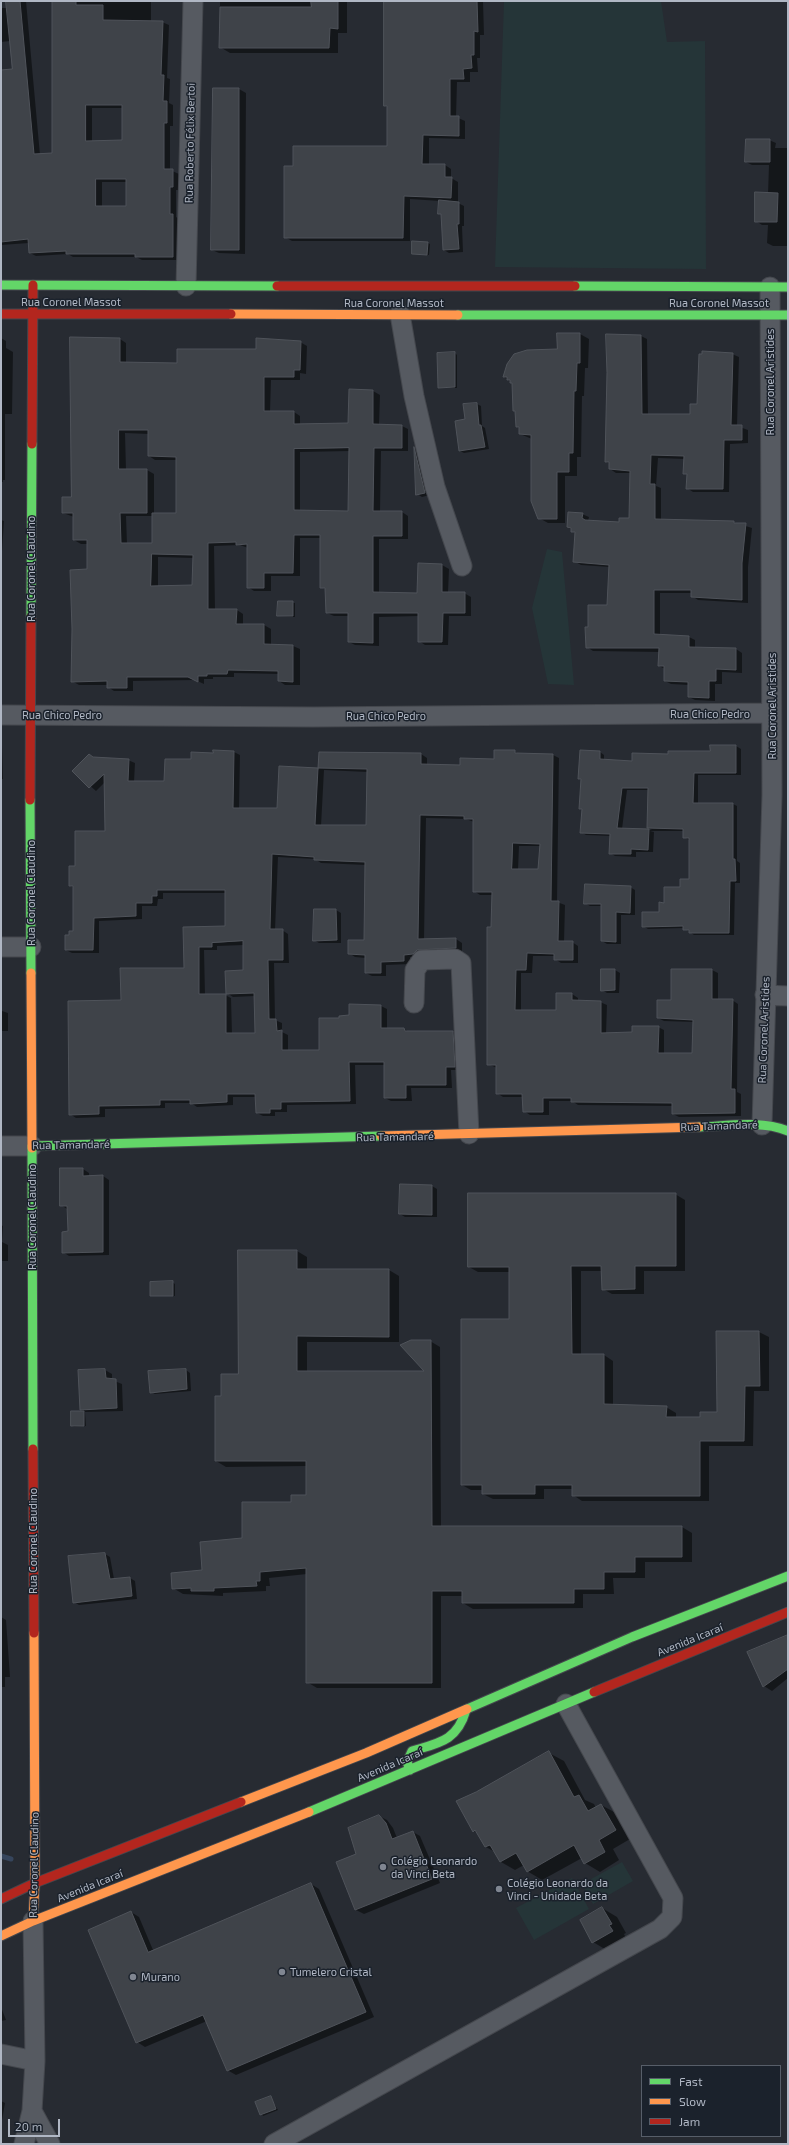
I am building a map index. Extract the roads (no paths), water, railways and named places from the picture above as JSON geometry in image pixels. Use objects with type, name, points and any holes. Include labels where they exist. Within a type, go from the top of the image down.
[{"type":"street","name":"Rua Roberto Félix Bertoi","points":[[186,286],[193,1]]},
{"type":"street","name":"Rua Coronel Massot","points":[[1,285],[779,287]]},
{"type":"street","name":"Rua Coronel Claudino","points":[[24,2144],[32,2111],[35,2061],[33,1921],[36,1883],[30,714],[33,285]]},
{"type":"street","name":"Rua Coronel Aristides","points":[[762,1125],[766,995],[780,810],[770,713],[780,683],[779,287]]},
{"type":"street","name":"Rua Coronel Massot","points":[[1,314],[779,315]]},
{"type":"street","points":[[400,314],[414,396],[435,487],[462,566]]},
{"type":"street","name":"Rua Chico Pedro","points":[[1,715],[321,717],[770,713]]},
{"type":"street","points":[[1,948],[31,947]]},
{"type":"street","points":[[414,1003],[415,970],[422,960],[455,959],[461,963],[469,1134]]},
{"type":"street","points":[[766,995],[788,996]]},
{"type":"street","name":"Rua Tamandaré","points":[[1,1146],[762,1125],[778,1126],[788,1131]]},
{"type":"street","name":"Avenida Icaraí","points":[[1,1899],[36,1883],[368,1756],[466,1710],[632,1636],[788,1576]]},
{"type":"street","name":"Avenida Icaraí","points":[[1,1936],[33,1921],[381,1783],[788,1612]]},
{"type":"street","points":[[274,2144],[660,1929],[672,1917],[673,1898],[566,1704]]},
{"type":"street","points":[[410,1770],[407,1762],[412,1751],[444,1740],[458,1733],[464,1724],[466,1710]]},
{"type":"street","points":[[375,1771],[381,1783]]},
{"type":"street","points":[[1,2054],[35,2061]]},
{"type":"street","points":[[32,2111],[50,2144]]},
{"type":"waterway","points":[[1,1856],[11,1859]]},
{"type":"place","name":"Colégio Leonardo da Vinci Beta","points":[[383,1867]]},
{"type":"place","name":"Colégio Leonardo da Vinci - Unidade Beta","points":[[499,1889]]},
{"type":"place","name":"Tumelero Cristal","points":[[282,1972]]},
{"type":"place","name":"Murano","points":[[133,1977]]}]
